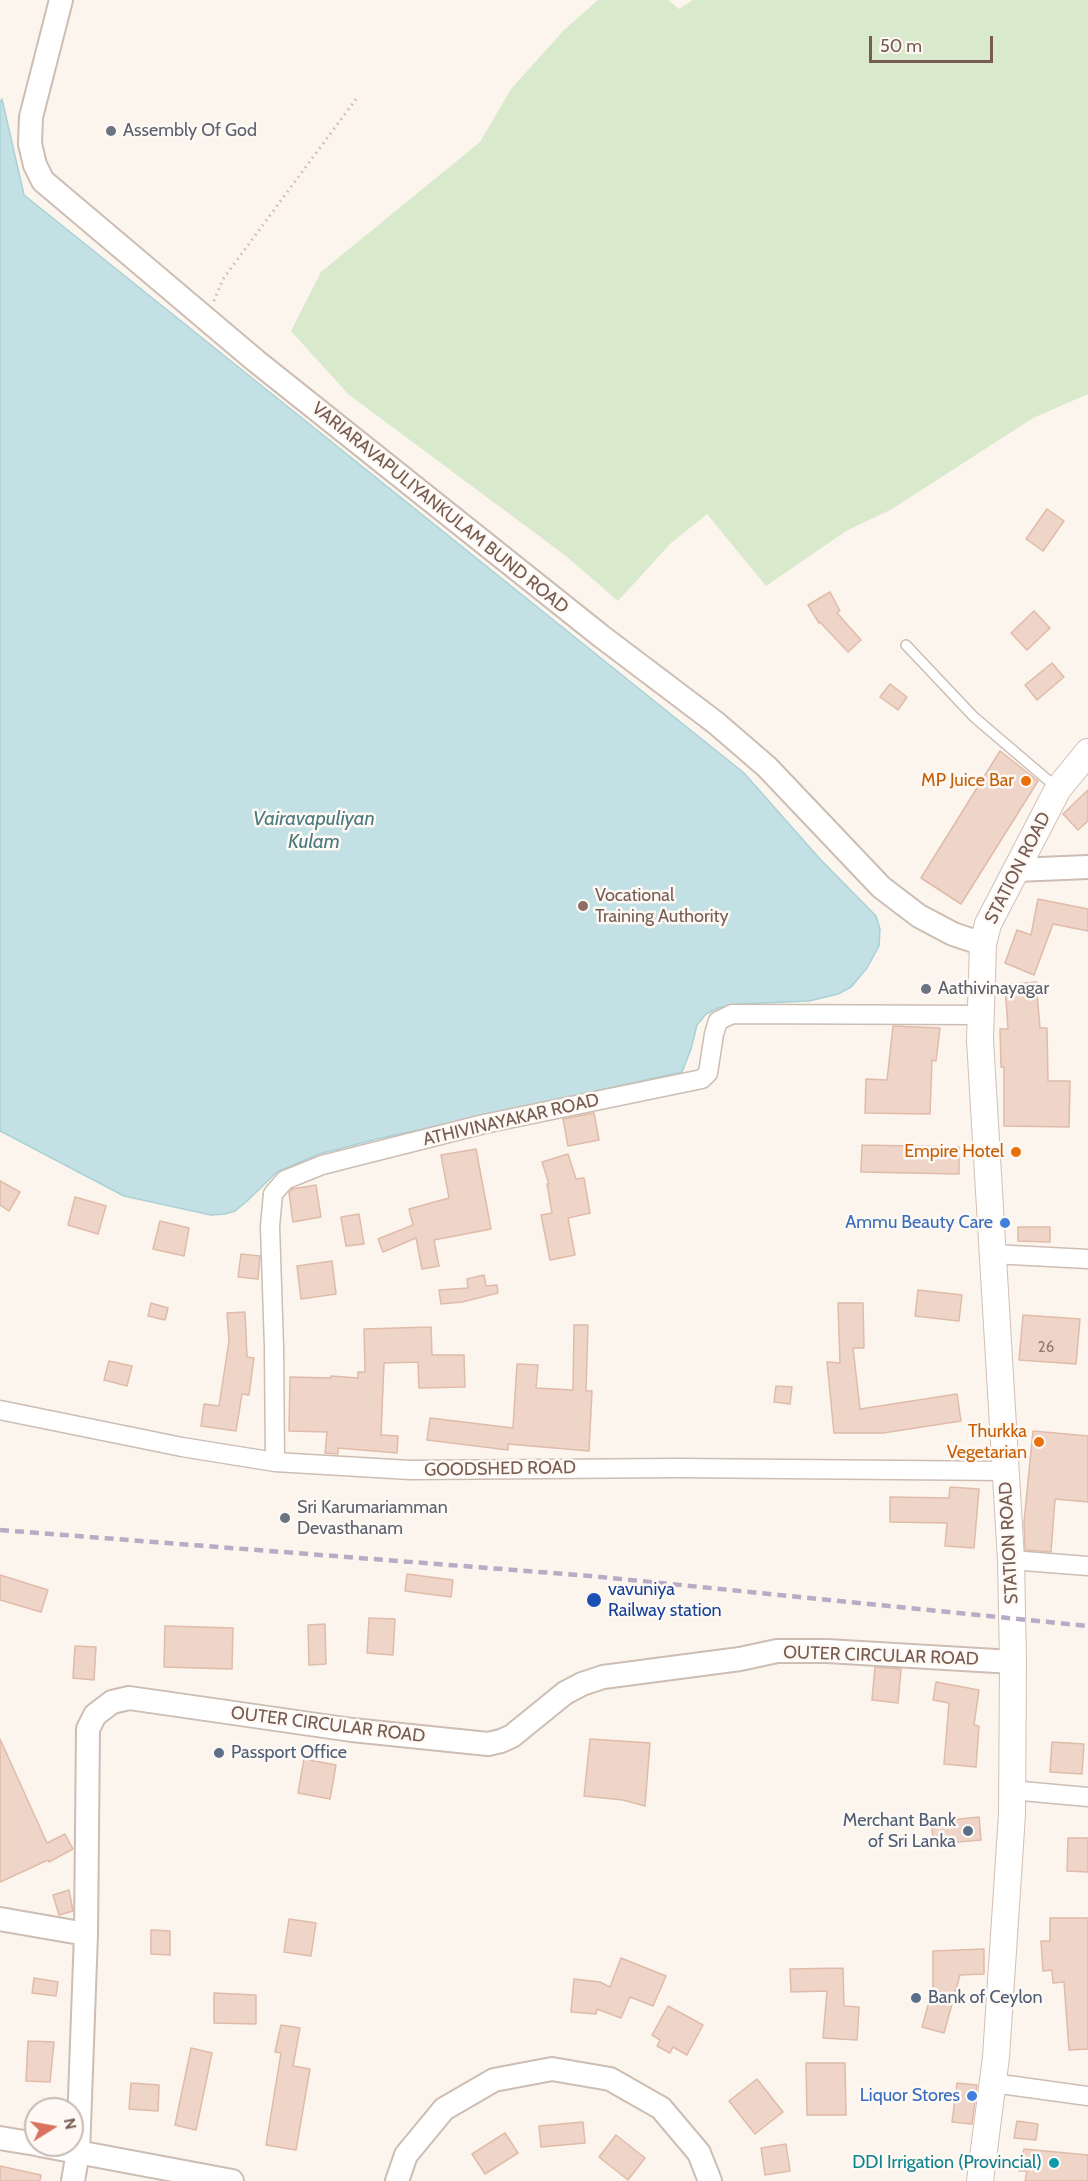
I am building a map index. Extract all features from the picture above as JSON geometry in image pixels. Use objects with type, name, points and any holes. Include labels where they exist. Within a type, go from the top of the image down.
[{"type":"main road","name":"STATION ROAD","points":[[980,2181],[996,2057],[1012,1814],[1013,1662],[1011,1560],[980,1040],[983,944],[988,924],[1058,789],[1088,752]]},
{"type":"street","name":"VARIARAVAPULIYANKULAM BUND ROAD","points":[[61,0],[31,117],[30,144],[35,165],[43,181],[207,319],[591,629],[716,723],[767,767],[881,887],[919,916],[953,934],[983,944]]},
{"type":"street","points":[[1016,870],[1088,867]]},
{"type":"street","name":"ATHIVINAYAKAR ROAD","points":[[274,1462],[274,1347],[270,1226],[273,1194],[285,1180],[322,1165],[484,1124],[702,1078],[708,1073],[718,1022],[732,1014],[981,1015]]},
{"type":"street","points":[[993,1254],[1088,1259]]},
{"type":"street","name":"GOODSHED ROAD","points":[[0,1410],[182,1447],[274,1462],[410,1470],[678,1468],[1006,1471]]},
{"type":"street","points":[[1011,1560],[1088,1566]]},
{"type":"street","name":"OUTER CIRCULAR ROAD","points":[[80,2097],[86,1934],[88,1729],[95,1715],[111,1702],[129,1698],[352,1730],[488,1744],[512,1736],[565,1693],[603,1677],[777,1652],[827,1651],[1013,1662]]},
{"type":"street","points":[[1011,1790],[1088,1797]]},
{"type":"street","points":[[0,1919],[86,1934]]},
{"type":"street","points":[[397,2181],[406,2155],[444,2109],[494,2080],[552,2069],[610,2079],[661,2108],[699,2153],[710,2181]]},
{"type":"street","points":[[993,2083],[1088,2096]]},
{"type":"street","points":[[0,2138],[24,2142]]},
{"type":"street","points":[[84,2153],[232,2181]]},
{"type":"street","name":"OUTER CIRCULAR ROAD","points":[[73,2181],[77,2157]]},
{"type":"lane","points":[[906,645],[974,717],[1058,789]]},
{"type":"path","points":[[207,319],[223,279],[356,99]]},
{"type":"green space","points":[[598,0],[668,0],[679,9],[693,0],[1088,0],[1088,394],[1033,418],[892,509],[846,531],[766,586],[707,514],[670,544],[618,601],[566,556],[348,394],[291,331],[321,272],[480,142],[511,89],[564,30]]},
{"type":"water","name":"Vairavapuliyan Kulam","points":[[2,99],[24,195],[744,773],[820,859],[876,916],[880,929],[879,946],[867,968],[851,987],[838,994],[809,1001],[740,1004],[718,1008],[706,1014],[697,1025],[682,1072],[377,1139],[319,1154],[277,1172],[235,1211],[225,1214],[211,1215],[124,1196],[0,1131],[0,102]]},
{"type":"building","points":[[1047,509],[1064,521],[1043,551],[1026,539]]},
{"type":"building","points":[[830,592],[840,611],[837,613],[861,640],[848,652],[819,623],[808,605]]},
{"type":"building","points":[[1034,611],[1050,628],[1027,650],[1011,633]]},
{"type":"building","points":[[1052,663],[1064,677],[1037,700],[1025,685]]},
{"type":"building","points":[[890,684],[907,697],[898,710],[880,697]]},
{"type":"building","points":[[1000,751],[1038,781],[961,904],[921,878]]},
{"type":"building","points":[[1088,790],[1088,821],[1078,830],[1063,814]]},
{"type":"building","points":[[1038,899],[1088,909],[1088,931],[1053,924],[1034,975],[1005,963],[1017,930],[1031,935]]},
{"type":"building","points":[[1036,982],[1040,1028],[1047,1028],[1048,1081],[1070,1081],[1069,1127],[1004,1126],[1004,1067],[1001,1067],[1000,1029],[1008,1029],[1005,985]]},
{"type":"building","points":[[893,1026],[940,1028],[936,1061],[932,1060],[930,1114],[865,1113],[866,1079],[887,1080]]},
{"type":"building","points":[[594,1113],[599,1140],[568,1146],[563,1119]]},
{"type":"building","points":[[862,1145],[959,1147],[959,1174],[861,1172]]},
{"type":"building","points":[[476,1149],[491,1229],[434,1240],[439,1266],[422,1269],[416,1238],[383,1252],[378,1239],[413,1225],[409,1209],[449,1198],[441,1155]]},
{"type":"building","points":[[568,1154],[576,1179],[584,1178],[590,1213],[568,1218],[575,1255],[550,1260],[541,1215],[552,1213],[547,1184],[549,1184],[542,1162]]},
{"type":"building","points":[[0,1181],[20,1192],[9,1211],[0,1205]]},
{"type":"building","points":[[316,1185],[321,1217],[293,1222],[289,1193],[292,1189]]},
{"type":"building","points":[[75,1197],[106,1206],[98,1234],[68,1225]]},
{"type":"building","points":[[359,1214],[364,1244],[346,1246],[341,1217]]},
{"type":"building","points":[[160,1221],[189,1228],[184,1256],[153,1249]]},
{"type":"building","points":[[1018,1227],[1050,1227],[1050,1242],[1018,1241]]},
{"type":"building","points":[[241,1254],[260,1256],[258,1279],[238,1277]]},
{"type":"building","points":[[332,1261],[336,1294],[301,1299],[297,1266]]},
{"type":"building","points":[[484,1275],[486,1286],[497,1285],[498,1293],[462,1302],[441,1304],[439,1290],[468,1288],[467,1279]]},
{"type":"building","points":[[918,1290],[962,1295],[959,1321],[915,1316]]},
{"type":"building","points":[[151,1303],[168,1308],[165,1320],[148,1316]]},
{"type":"building","points":[[838,1303],[863,1303],[864,1348],[853,1348],[860,1409],[957,1394],[961,1421],[883,1433],[834,1433],[827,1362],[840,1363]]},
{"type":"building","points":[[245,1312],[247,1357],[254,1358],[249,1395],[242,1394],[236,1431],[201,1426],[204,1404],[219,1406],[229,1341],[227,1313]]},
{"type":"building","points":[[1023,1315],[1080,1319],[1076,1364],[1019,1360]]},
{"type":"building","points":[[574,1325],[588,1325],[586,1391],[592,1391],[589,1451],[508,1444],[508,1450],[427,1440],[430,1418],[513,1428],[517,1364],[538,1365],[536,1388],[573,1390]]},
{"type":"building","points":[[431,1327],[432,1355],[464,1355],[465,1387],[419,1388],[418,1362],[384,1363],[381,1435],[398,1436],[397,1453],[338,1448],[338,1454],[325,1453],[327,1432],[289,1431],[290,1377],[358,1378],[358,1372],[365,1372],[364,1329]]},
{"type":"building","points":[[109,1361],[132,1366],[127,1386],[104,1380]]},
{"type":"building","points":[[776,1386],[792,1387],[790,1404],[774,1402]]},
{"type":"building","points":[[1033,1431],[1088,1436],[1088,1502],[1055,1499],[1051,1552],[1025,1550],[1024,1522]]},
{"type":"building","points":[[950,1487],[979,1489],[974,1548],[945,1546],[947,1523],[890,1522],[890,1497],[949,1498]]},
{"type":"building","points":[[407,1574],[453,1580],[451,1597],[405,1591]]},
{"type":"building","points":[[0,1575],[48,1590],[41,1612],[0,1600]]},
{"type":"building","points":[[369,1618],[395,1619],[393,1655],[367,1653]]},
{"type":"building","points":[[325,1624],[326,1664],[309,1665],[308,1625]]},
{"type":"building","points":[[165,1626],[233,1628],[232,1669],[164,1667]]},
{"type":"building","points":[[75,1646],[96,1647],[94,1680],[73,1678]]},
{"type":"building","points":[[875,1667],[901,1669],[898,1703],[872,1700]]},
{"type":"building","points":[[936,1682],[979,1690],[974,1725],[979,1726],[976,1767],[944,1764],[949,1703],[933,1700]]},
{"type":"building","points":[[0,1739],[47,1843],[65,1834],[73,1849],[49,1862],[48,1860],[0,1882]]},
{"type":"building","points":[[590,1739],[650,1743],[645,1806],[623,1800],[584,1796]]},
{"type":"building","points":[[1052,1742],[1084,1744],[1082,1774],[1050,1772]]},
{"type":"building","points":[[304,1759],[336,1765],[330,1799],[298,1793]]},
{"type":"building","points":[[979,1817],[981,1840],[934,1844],[931,1822]]},
{"type":"building","points":[[1068,1838],[1088,1838],[1088,1872],[1067,1871]]},
{"type":"building","points":[[69,1890],[73,1911],[59,1915],[53,1895]]},
{"type":"building","points":[[1050,1918],[1088,1918],[1088,2049],[1069,2050],[1064,1982],[1053,1983],[1052,1970],[1043,1971],[1041,1941],[1050,1941]]},
{"type":"building","points":[[289,1919],[316,1923],[311,1956],[284,1952]]},
{"type":"building","points":[[151,1930],[170,1931],[170,1955],[151,1954]]},
{"type":"building","points":[[984,1949],[984,1974],[960,1975],[944,2033],[922,2027],[933,1987],[933,1951]]},
{"type":"building","points":[[621,1958],[666,1976],[653,2006],[630,1997],[621,2018],[597,2009],[596,2014],[571,2012],[574,1979],[600,1982],[610,1987]]},
{"type":"building","points":[[843,1968],[844,2006],[859,2007],[857,2040],[823,2038],[827,1991],[791,1992],[790,1969]]},
{"type":"building","points":[[34,1978],[58,1982],[56,1996],[32,1993]]},
{"type":"building","points":[[214,1993],[256,1995],[256,2024],[214,2023]]},
{"type":"building","points":[[668,2006],[703,2025],[687,2055],[673,2047],[670,2053],[657,2046],[660,2040],[652,2035]]},
{"type":"building","points":[[281,2025],[300,2028],[293,2066],[310,2069],[296,2150],[266,2145],[281,2053],[275,2052]]},
{"type":"building","points":[[28,2041],[54,2042],[50,2082],[26,2081]]},
{"type":"building","points":[[191,2048],[212,2053],[196,2130],[175,2125]]},
{"type":"building","points":[[806,2063],[845,2063],[846,2115],[807,2115]]},
{"type":"building","points":[[757,2079],[783,2112],[755,2134],[729,2101]]},
{"type":"building","points":[[131,2083],[159,2085],[158,2111],[129,2109]]},
{"type":"building","points":[[957,2083],[977,2085],[972,2124],[952,2122]]},
{"type":"building","points":[[1017,2121],[1038,2124],[1036,2140],[1014,2138]]},
{"type":"building","points":[[583,2122],[585,2143],[541,2147],[539,2126]]},
{"type":"building","points":[[505,2133],[518,2153],[485,2174],[472,2154]]},
{"type":"building","points":[[616,2135],[645,2158],[628,2180],[599,2157]]},
{"type":"building","points":[[786,2144],[790,2171],[765,2175],[761,2148]]},
{"type":"building","name":"DDI Irrigation (Provincial)","points":[[1024,2149],[1088,2155],[1088,2181],[1025,2181],[1027,2171],[1019,2171]]},
{"type":"building","points":[[0,2166],[41,2175],[40,2181],[0,2181]]},
{"type":"railway","points":[[0,1530],[591,1576],[1088,1626]]},
{"type":"place","name":"Assembly Of God","points":[[111,131]]},
{"type":"place","name":"MP Juice Bar","points":[[1026,781]]},
{"type":"place","name":"Vocational Training Authority","points":[[583,906]]},
{"type":"place","name":"Aathivinayagar","points":[[926,989]]},
{"type":"place","name":"Empire Hotel","points":[[1016,1152]]},
{"type":"place","name":"Ammu Beauty Care","points":[[1005,1223]]},
{"type":"place","name":"Thurkka Vegetarian","points":[[1039,1442]]},
{"type":"place","name":"Sri Karumariamman Devasthanam","points":[[285,1518]]},
{"type":"place","name":"vavuniya Railway station","points":[[594,1600]]},
{"type":"place","name":"Passport Office","points":[[219,1753]]},
{"type":"place","name":"Merchant Bank of Sri Lanka","points":[[968,1831]]},
{"type":"place","name":"Bank of Ceylon","points":[[916,1998]]},
{"type":"place","name":"Liquor Stores","points":[[972,2096]]},
{"type":"place","name":"DDI Irrigation (Provincial)","points":[[1054,2163]]}]
